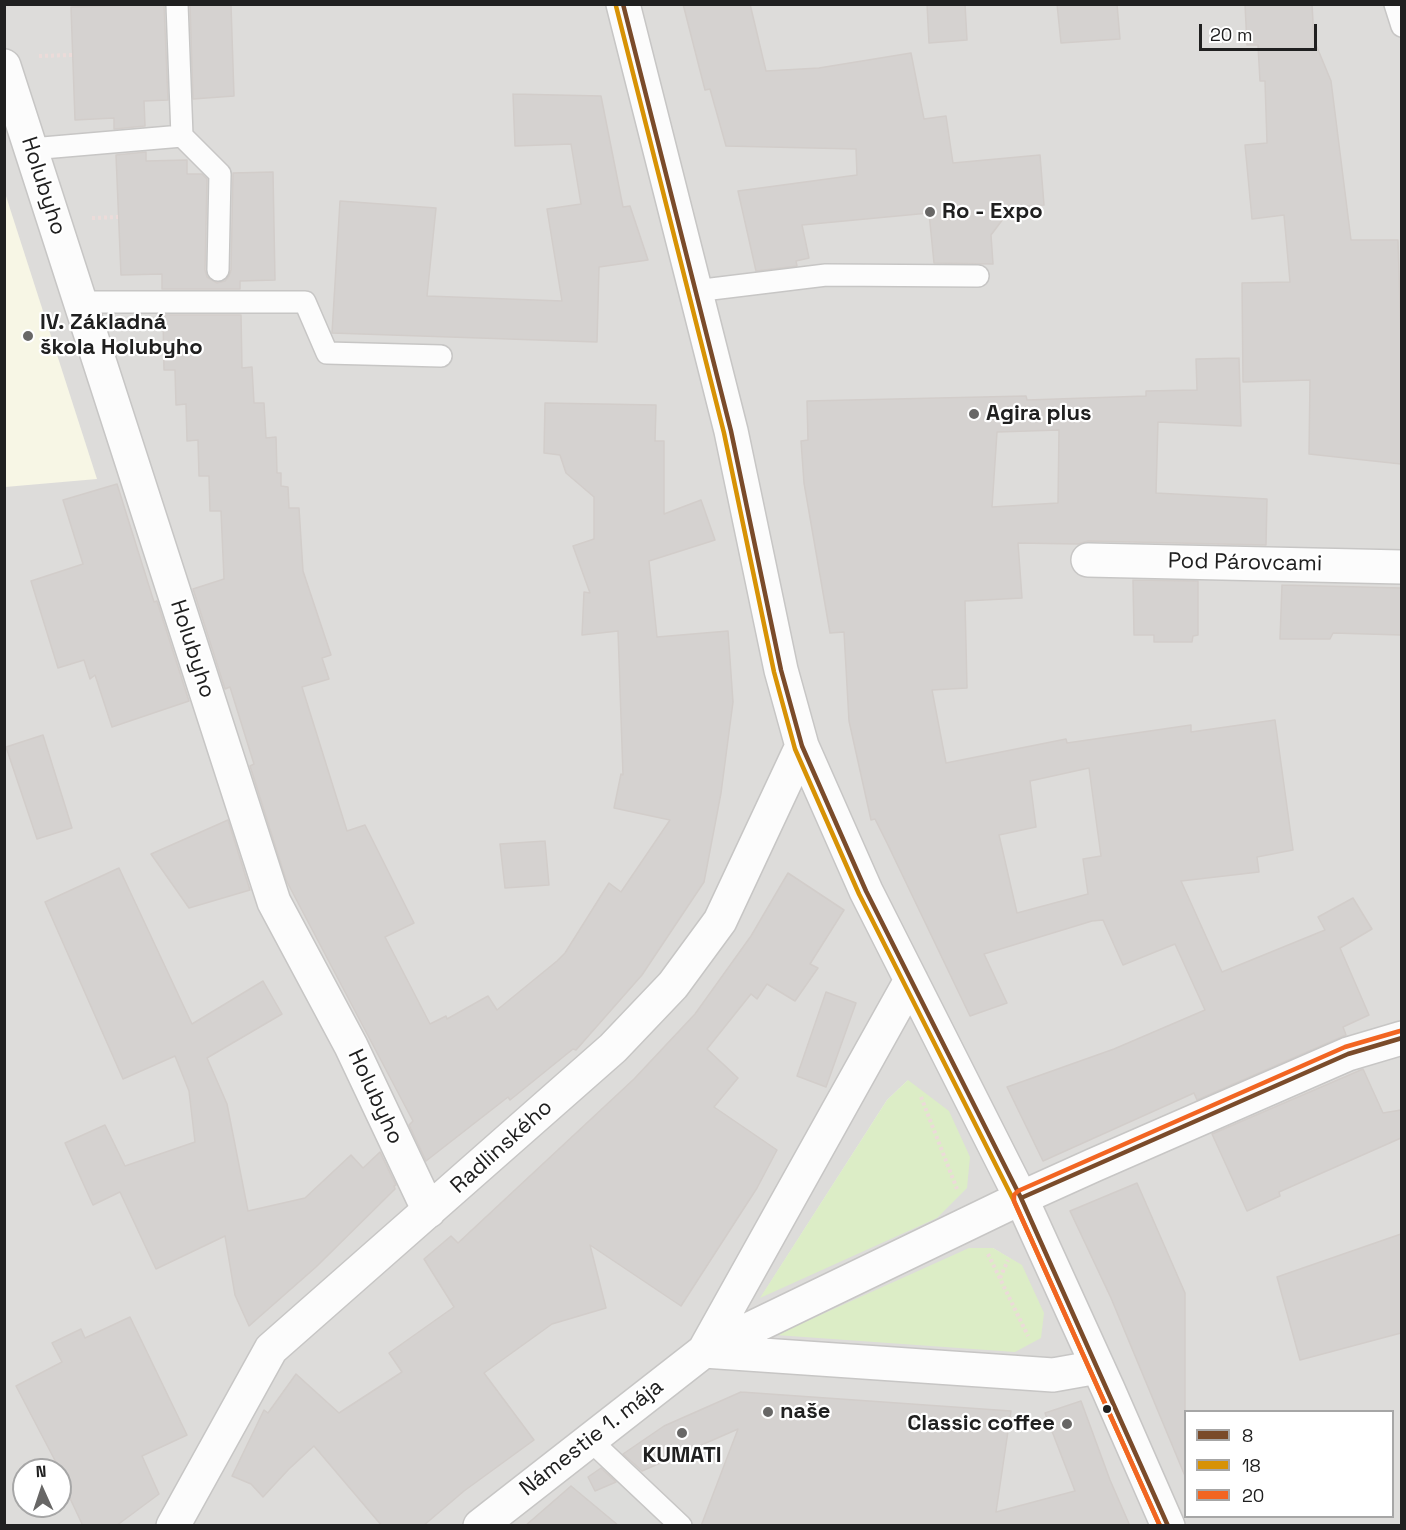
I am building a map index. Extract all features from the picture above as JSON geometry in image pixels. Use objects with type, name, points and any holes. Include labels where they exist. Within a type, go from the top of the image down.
[{"type":"street","points":[[623,4],[731,431],[781,670],[802,747],[866,891],[1021,1198],[1168,1526]]},
{"type":"street","name":"Holubyho","points":[[19,61],[31,149],[274,902],[351,1046],[429,1211]]},
{"type":"street","name":"Pod Párovcami","points":[[1088,560],[1401,567]]},
{"type":"street","name":"Radlinského","points":[[173,1526],[272,1349],[613,1048],[673,985],[720,921],[802,747]]},
{"type":"street","name":"Námestie 1. mája","points":[[704,1352],[911,980]]},
{"type":"street","name":"Námestie 1. mája","points":[[480,1526],[704,1352],[1021,1198],[1348,1054],[1401,1038]]},
{"type":"street","points":[[704,1352],[1053,1376],[1098,1367]]},
{"type":"lane","points":[[177,4],[182,135],[220,174],[218,270]]},
{"type":"lane","points":[[1395,4],[1401,26]]},
{"type":"lane","points":[[31,149],[182,135]]},
{"type":"lane","points":[[695,291],[826,275],[978,276]]},
{"type":"lane","points":[[80,302],[305,302],[327,352],[441,356]]},
{"type":"lane","points":[[590,1440],[681,1526]]},
{"type":"path","points":[[19,61],[72,55]]},
{"type":"path","points":[[86,218],[118,217]]},
{"type":"path","points":[[921,1097],[958,1190]]},
{"type":"path","points":[[987,1253],[1028,1336],[1023,1339]]},
{"type":"path","points":[[1000,1278],[1011,1254]]},
{"type":"shaded area","points":[[5,5],[1401,5],[1401,1525],[5,1526]],"holes":[[[908,1080],[761,1297],[887,1100]],[[969,1248],[993,1248],[1022,1266]]]},
{"type":"shaded area","name":"IV. Základná škola Holubyho","points":[[5,193],[97,479],[5,487]]},
{"type":"shaded area","points":[[602,1468],[673,1525],[619,1525],[571,1486]]},
{"type":"green space","points":[[908,1080],[949,1111],[970,1157],[967,1188],[937,1218],[760,1298],[887,1100]]},
{"type":"green space","points":[[969,1248],[993,1248],[1022,1265],[1044,1313],[1041,1338],[1015,1352],[776,1335]]},
{"type":"building","points":[[164,4],[168,100],[144,101],[145,126],[114,129],[114,118],[75,120],[71,7]]},
{"type":"building","points":[[683,4],[750,4],[766,71],[819,68],[911,53],[924,119],[946,116],[953,163],[1040,155],[1044,205],[1012,207],[991,235],[993,264],[934,263],[929,213],[802,225],[809,258],[796,261],[797,266],[756,271],[738,191],[857,175],[856,149],[726,146],[710,89],[705,90]]},
{"type":"building","points":[[927,4],[965,4],[967,40],[929,43]]},
{"type":"building","points":[[1057,4],[1117,4],[1120,39],[1061,43]]},
{"type":"building","points":[[1245,4],[1312,4],[1314,40],[1331,81],[1351,240],[1398,240],[1401,464],[1309,454],[1310,380],[1243,382],[1242,283],[1290,282],[1284,215],[1252,219],[1245,145],[1267,143],[1265,81],[1260,81],[1258,45],[1247,45]]},
{"type":"building","points":[[190,5],[231,5],[234,96],[193,99]]},
{"type":"building","points":[[513,94],[601,96],[623,207],[630,206],[648,260],[599,267],[597,342],[332,333],[340,201],[436,208],[427,296],[562,301],[547,209],[581,204],[571,144],[515,146]]},
{"type":"building","points":[[146,152],[146,161],[187,160],[187,174],[202,174],[207,179],[205,270],[207,277],[217,283],[225,281],[231,270],[233,173],[273,172],[275,280],[240,281],[240,289],[162,289],[162,274],[121,275],[116,155]]},
{"type":"building","points":[[163,315],[241,315],[242,368],[252,367],[254,403],[264,403],[266,438],[276,437],[277,473],[281,473],[281,486],[288,487],[289,508],[299,508],[303,571],[331,655],[322,658],[329,679],[302,687],[347,831],[365,825],[414,923],[385,937],[430,1024],[446,1016],[447,1019],[488,996],[497,1010],[557,961],[565,953],[609,883],[621,892],[670,820],[614,808],[621,774],[623,775],[618,631],[582,635],[584,592],[590,593],[573,546],[594,539],[594,497],[566,473],[560,455],[544,453],[545,403],[656,405],[655,441],[664,441],[664,514],[701,500],[715,540],[649,561],[657,637],[728,631],[733,702],[721,793],[704,882],[642,975],[576,1050],[573,1049],[510,1100],[508,1097],[426,1161],[409,1125],[413,1121],[286,880],[250,766],[254,764],[230,687],[225,689],[193,589],[224,579],[221,511],[210,511],[209,476],[199,476],[198,440],[187,441],[186,404],[176,405],[175,370],[164,370]]},
{"type":"building","points":[[1239,358],[1241,426],[1158,422],[1156,493],[1267,499],[1266,545],[1088,541],[1078,544],[1018,543],[1022,598],[965,601],[967,688],[932,690],[946,763],[1066,739],[1067,743],[1191,725],[1191,732],[1275,720],[1293,850],[1257,857],[1259,872],[1181,881],[1222,972],[1325,930],[1318,917],[1353,898],[1372,929],[1340,948],[1369,1015],[1343,1027],[1346,1035],[1197,1100],[1194,1093],[1043,1161],[1007,1087],[1114,1049],[1205,1010],[1175,944],[1123,965],[1103,920],[1092,921],[984,954],[1007,1003],[970,1016],[875,819],[871,820],[849,721],[844,632],[830,633],[804,483],[801,441],[808,440],[807,401],[1026,396],[1027,400],[1146,396],[1146,391],[1197,390],[1196,359]],"holes":[[[1059,430],[1058,503],[992,507],[997,432]],[[1089,768],[1101,856],[1083,859],[1088,894],[1017,913],[999,835],[1036,827],[1030,781]]]},
{"type":"building","points":[[117,484],[154,602],[157,601],[189,701],[112,727],[95,675],[90,679],[84,660],[58,668],[31,581],[83,564],[63,500]]},
{"type":"building","points":[[1133,580],[1198,581],[1198,635],[1193,636],[1192,642],[1154,642],[1154,635],[1134,635]]},
{"type":"building","points":[[1282,585],[1401,588],[1401,635],[1333,633],[1330,639],[1280,639]]},
{"type":"building","points":[[43,735],[72,828],[37,839],[6,747]]},
{"type":"building","points":[[228,820],[250,890],[189,908],[151,854]]},
{"type":"building","points":[[545,841],[549,885],[505,888],[500,844]]},
{"type":"building","points":[[119,868],[192,1024],[263,981],[282,1014],[207,1058],[227,1104],[248,1211],[305,1198],[351,1155],[363,1168],[380,1152],[396,1185],[395,1189],[316,1267],[249,1326],[235,1295],[225,1236],[156,1269],[120,1192],[93,1205],[65,1143],[105,1125],[125,1166],[195,1142],[189,1091],[175,1056],[123,1079],[45,902]]},
{"type":"building","points":[[788,873],[844,910],[810,964],[818,968],[795,1001],[767,984],[757,999],[751,994],[707,1049],[738,1078],[714,1107],[777,1150],[757,1188],[681,1306],[590,1245],[606,1308],[552,1324],[484,1373],[534,1440],[464,1491],[423,1526],[382,1526],[314,1446],[263,1497],[251,1484],[232,1476],[264,1410],[268,1413],[296,1374],[339,1413],[402,1372],[389,1353],[454,1307],[424,1259],[451,1236],[458,1243],[634,1079],[695,1014],[751,936]]},
{"type":"building","points":[[826,992],[856,1003],[826,1087],[797,1076]]},
{"type":"building","points":[[1363,1069],[1383,1113],[1401,1110],[1401,1138],[1279,1192],[1280,1196],[1247,1211],[1212,1134]]},
{"type":"building","points":[[1137,1183],[1185,1293],[1184,1474],[1111,1298],[1070,1211]]},
{"type":"building","points":[[1401,1234],[1401,1333],[1300,1360],[1277,1277]]},
{"type":"building","points":[[130,1317],[187,1435],[142,1456],[159,1494],[116,1526],[83,1526],[72,1503],[72,1458],[54,1458],[16,1386],[62,1362],[52,1343],[81,1329],[85,1338]]},
{"type":"building","points":[[741,1392],[1011,1411],[996,1512],[1075,1491],[1045,1413],[1081,1401],[1110,1480],[1130,1526],[701,1526],[738,1429],[642,1471],[623,1454],[664,1426]]},
{"type":"building","points":[[601,1468],[616,1482],[595,1491],[588,1477]]},
{"type":"building","points":[[571,1486],[619,1526],[525,1526]]},
{"type":"transit line","name":"8","points":[[623,4],[731,431],[781,670],[802,746],[866,891],[1021,1198],[1168,1526]]},
{"type":"transit line","name":"18","points":[[616,6],[724,433],[774,672],[795,749],[859,894],[1014,1201],[1160,1526]]},
{"type":"transit line","name":"20","points":[[1160,1526],[1014,1201],[1014,1195],[1018,1191],[1345,1047],[1400,1031]]},
{"type":"transit line","name":"8","points":[[1021,1198],[1348,1054],[1402,1038]]},
{"type":"place","name":"Ro - Expo","points":[[930,212]]},
{"type":"place","name":"IV. Základná škola Holubyho","points":[[28,336]]},
{"type":"place","name":"Agira plus","points":[[974,414]]},
{"type":"place","name":"naše","points":[[768,1412]]},
{"type":"place","name":"Classic coffee","points":[[1067,1424]]},
{"type":"place","name":"KUMATI","points":[[682,1433]]}]
